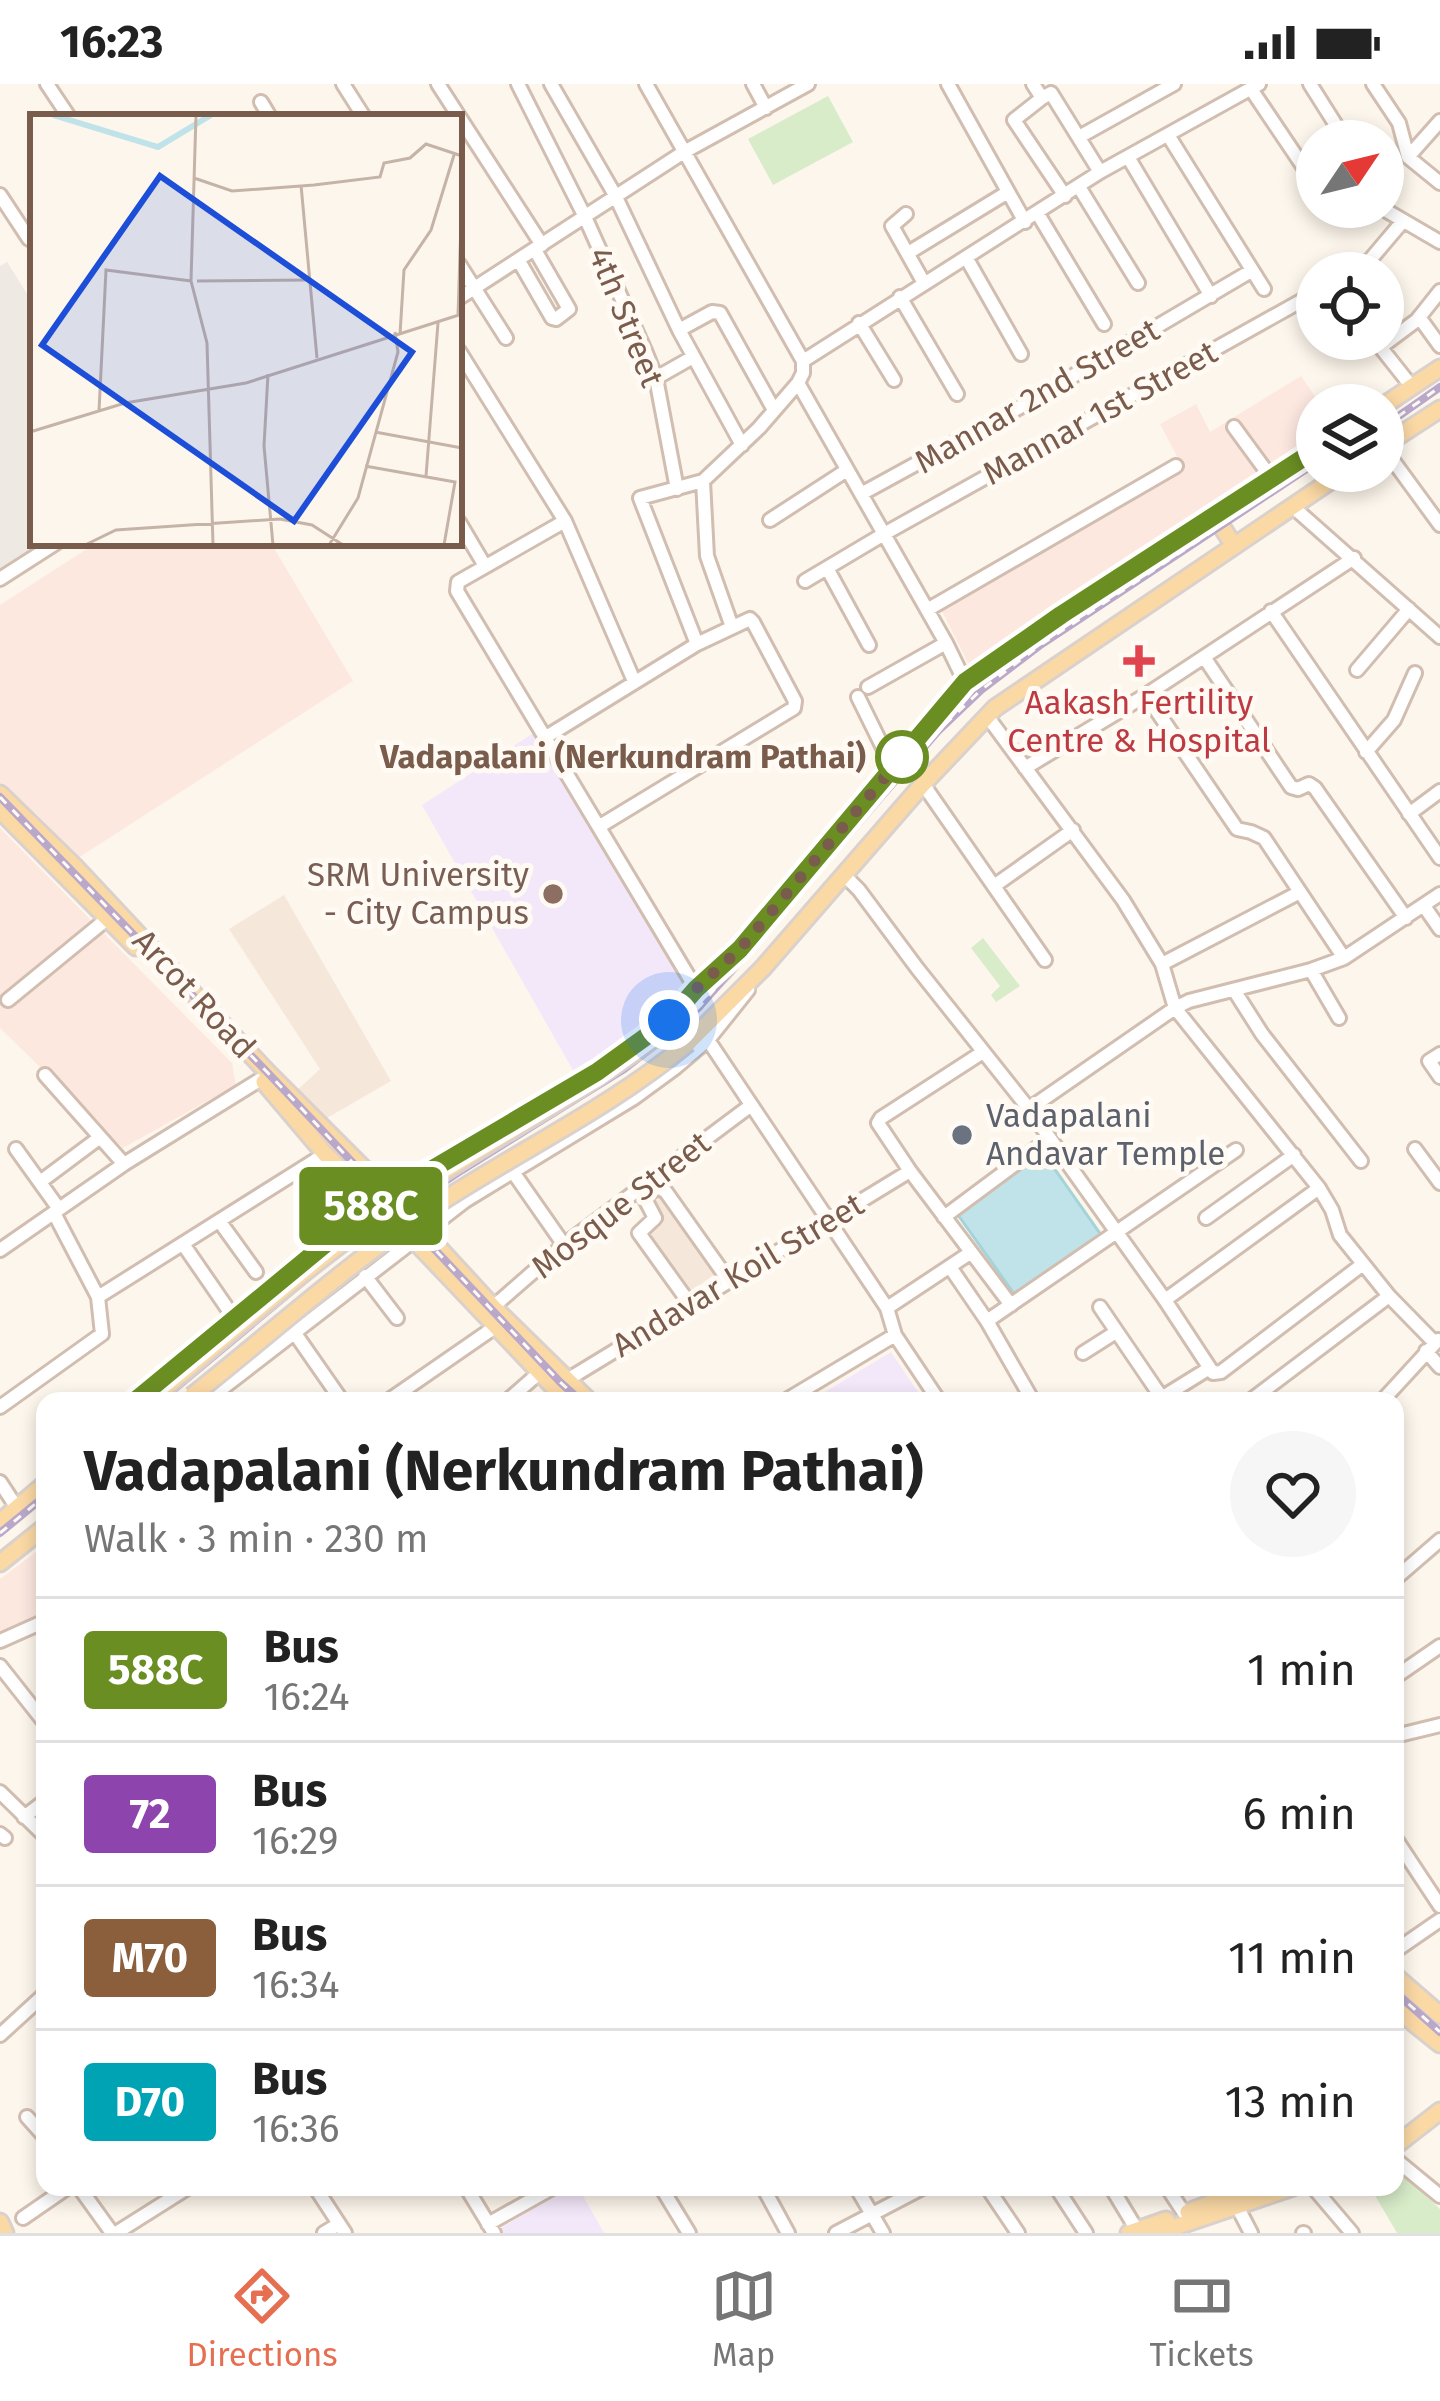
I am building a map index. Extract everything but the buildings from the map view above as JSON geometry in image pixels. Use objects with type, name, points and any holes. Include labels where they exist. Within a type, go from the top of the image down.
[{"type":"main road","points":[[1404,392],[1440,368]]},
{"type":"main road","points":[[1404,436],[1437,418]]},
{"type":"main road","points":[[160,1392],[404,1198],[620,1065],[672,1025],[725,969],[965,682],[1296,463]]},
{"type":"main road","points":[[198,1392],[350,1267],[425,1213],[664,1064],[712,1022],[987,716],[1314,492]]},
{"type":"main road","points":[[1215,516],[1234,546]]},
{"type":"main road","name":"Arcot Road","points":[[0,794],[65,857],[382,1199]]},
{"type":"main road","name":"Arcot Road","points":[[0,810],[160,964]]},
{"type":"main road","name":"Arcot Road","points":[[233,1043],[325,1154],[382,1199]]},
{"type":"main road","points":[[382,1199],[580,1392]]},
{"type":"main road","points":[[419,1236],[495,1328],[558,1392]]},
{"type":"main road","points":[[0,1522],[36,1491]]},
{"type":"main road","points":[[0,1563],[36,1540]]},
{"type":"main road","points":[[1404,1984],[1436,2012],[1418,2026]]},
{"type":"main road","points":[[1404,2002],[1413,1991]]},
{"type":"main road","points":[[1404,2015],[1440,2044]]},
{"type":"main road","points":[[1404,2137],[1440,2111]]},
{"type":"main road","points":[[1133,2231],[1187,2223],[1237,2196]]},
{"type":"main road","points":[[1156,2233],[1266,2196]]},
{"type":"main road","points":[[0,2222],[5,2233]]},
{"type":"street","points":[[47,84],[67,114]]},
{"type":"street","points":[[343,84],[362,114]]},
{"type":"street","points":[[438,84],[456,114]]},
{"type":"street","name":"4th Street","points":[[518,84],[585,217],[656,378],[677,489]]},
{"type":"street","points":[[551,84],[615,195],[679,331],[742,445]]},
{"type":"street","points":[[646,84],[802,361],[798,383],[703,481],[640,498],[697,644]]},
{"type":"street","points":[[753,84],[766,108]]},
{"type":"street","points":[[462,296],[684,152],[808,84]]},
{"type":"street","points":[[948,84],[1008,192],[1104,325]]},
{"type":"street","points":[[1033,84],[1079,137],[1100,172]]},
{"type":"street","points":[[1065,196],[1014,119],[1066,84]]},
{"type":"street","points":[[1079,137],[1174,84]]},
{"type":"street","points":[[1310,84],[1333,120]]},
{"type":"street","points":[[1373,84],[1399,123],[1408,157],[1440,183]]},
{"type":"street","points":[[802,361],[1100,172],[1255,86],[1296,153]]},
{"type":"street","points":[[261,102],[268,114]]},
{"type":"street","points":[[1408,157],[1440,121]]},
{"type":"street","points":[[462,123],[538,248],[567,313],[554,319],[518,261]]},
{"type":"street","points":[[1168,135],[1264,289]]},
{"type":"street","points":[[1128,158],[1211,296]]},
{"type":"street","points":[[1079,187],[1138,283]]},
{"type":"street","points":[[908,253],[1008,192]]},
{"type":"street","points":[[0,195],[30,239]]},
{"type":"street","points":[[906,214],[892,226],[924,283]]},
{"type":"street","points":[[1404,222],[1440,242]]},
{"type":"street","points":[[1377,252],[1397,228]]},
{"type":"street","points":[[967,259],[1022,354]]},
{"type":"street","points":[[462,269],[506,338]]},
{"type":"street","name":"Mannar 2nd Street","points":[[861,494],[1251,271]]},
{"type":"street","points":[[1404,327],[1419,317],[1440,291]]},
{"type":"street","points":[[900,297],[957,394]]},
{"type":"street","name":"Mannar 1st Street","points":[[805,581],[1296,304]]},
{"type":"street","points":[[679,331],[712,312],[720,313],[774,410]]},
{"type":"street","points":[[1419,317],[1440,346]]},
{"type":"street","points":[[859,323],[893,380]]},
{"type":"street","points":[[462,356],[565,521],[634,681]]},
{"type":"street","points":[[656,378],[693,357]]},
{"type":"street","points":[[1391,360],[1412,387]]},
{"type":"street","points":[[798,383],[965,682]]},
{"type":"street","points":[[1234,427],[1272,479]]},
{"type":"street","points":[[927,610],[1176,466]]},
{"type":"street","points":[[770,520],[848,470]]},
{"type":"street","points":[[1404,476],[1440,525]]},
{"type":"street","points":[[703,481],[707,556],[732,627]]},
{"type":"street","points":[[1292,506],[1440,637]]},
{"type":"street","points":[[565,521],[458,582],[457,591],[696,989]]},
{"type":"street","points":[[462,527],[485,566]]},
{"type":"street","points":[[0,579],[51,546]]},
{"type":"street","points":[[1025,769],[1354,559]]},
{"type":"street","points":[[827,568],[869,645]]},
{"type":"street","points":[[1357,670],[1409,609]]},
{"type":"street","points":[[1271,611],[1440,859]]},
{"type":"street","points":[[545,737],[697,644],[750,619],[795,701],[794,708],[600,826]]},
{"type":"street","points":[[893,768],[863,692],[946,643]]},
{"type":"street","points":[[1204,657],[1291,787],[1310,784],[1316,788],[1406,918]]},
{"type":"street","points":[[1366,752],[1394,720],[1414,673]]},
{"type":"street","points":[[1146,695],[1237,830],[1264,838],[1344,958]]},
{"type":"street","points":[[987,716],[1124,900],[1162,964],[1174,1008],[1319,1188],[1340,1235],[1434,1344],[1440,1367]]},
{"type":"street","points":[[922,784],[1045,960]]},
{"type":"street","points":[[1409,814],[1440,790]]},
{"type":"street","points":[[994,886],[1073,830]]},
{"type":"street","points":[[844,875],[1029,1109],[1210,1371]]},
{"type":"street","points":[[1162,964],[1300,892]]},
{"type":"street","points":[[1029,1109],[1174,1008],[1344,958],[1440,894]]},
{"type":"street","points":[[1424,906],[1440,929]]},
{"type":"street","points":[[8,1000],[108,918]]},
{"type":"street","points":[[145,1392],[382,1199],[603,1068],[669,1020],[740,949]]},
{"type":"street","points":[[228,1392],[311,1318],[465,1201],[634,1098],[709,1040],[761,969]]},
{"type":"street","points":[[1311,970],[1339,1018]]},
{"type":"street","points":[[1234,990],[1262,1034],[1361,1161]]},
{"type":"street","points":[[709,1040],[887,1308],[895,1335],[933,1392]]},
{"type":"street","points":[[983,1052],[878,1123],[1011,1304]]},
{"type":"street","points":[[1434,1057],[1440,1077]]},
{"type":"street","points":[[46,1075],[124,1164]]},
{"type":"street","points":[[0,1250],[261,1078]]},
{"type":"street","name":"Mosque Street","points":[[493,1307],[564,1245],[750,1106]]},
{"type":"street","points":[[40,1182],[99,1138]]},
{"type":"street","points":[[944,1217],[1049,1138]]},
{"type":"street","points":[[0,1408],[102,1334],[98,1297],[40,1182],[16,1149]]},
{"type":"street","points":[[1415,1149],[1440,1183]]},
{"type":"street","points":[[987,1321],[1236,1150]]},
{"type":"street","points":[[98,1297],[325,1154]]},
{"type":"street","points":[[1206,1218],[1294,1155]]},
{"type":"street","points":[[441,1162],[465,1201]]},
{"type":"street","name":"Andavar Koil Street","points":[[567,1379],[910,1171]]},
{"type":"street","points":[[513,1172],[564,1245]]},
{"type":"street","points":[[690,1304],[639,1233],[655,1218],[644,1197],[658,1187],[729,1281]]},
{"type":"street","points":[[1165,1300],[1319,1188]]},
{"type":"street","points":[[220,1222],[256,1272]]},
{"type":"street","points":[[183,1244],[234,1318]]},
{"type":"street","points":[[887,1308],[970,1253]]},
{"type":"street","points":[[1172,1392],[1210,1371],[1221,1372],[1363,1264]]},
{"type":"street","points":[[950,1267],[1028,1392]]},
{"type":"street","points":[[365,1276],[398,1318]]},
{"type":"street","points":[[281,1280],[311,1318]]},
{"type":"street","points":[[1262,1392],[1389,1297]]},
{"type":"street","points":[[1100,1307],[1155,1392]]},
{"type":"street","points":[[405,1392],[495,1328]]},
{"type":"street","points":[[295,1332],[336,1392]]},
{"type":"street","points":[[1083,1353],[1116,1332]]},
{"type":"street","points":[[800,1392],[895,1335]]},
{"type":"street","points":[[1390,1392],[1434,1344]]},
{"type":"street","points":[[517,1392],[539,1373]]},
{"type":"street","points":[[0,1483],[16,1508]]},
{"type":"street","points":[[1404,1571],[1440,1540]]},
{"type":"street","points":[[0,1641],[36,1625]]},
{"type":"street","points":[[1404,1671],[1440,1646]]},
{"type":"street","points":[[0,1666],[36,1712]]},
{"type":"street","points":[[1404,1734],[1440,1724]]},
{"type":"street","points":[[1,1796],[36,1828]]},
{"type":"street","points":[[24,1817],[36,1808]]},
{"type":"street","points":[[1404,1852],[1440,1906]]},
{"type":"street","points":[[1404,1945],[1440,1920]]},
{"type":"street","points":[[0,2035],[36,2002]]},
{"type":"street","points":[[27,2116],[36,2126]]},
{"type":"street","points":[[1404,2166],[1440,2196]]},
{"type":"street","points":[[23,2218],[55,2196]]},
{"type":"street","points":[[87,2196],[114,2233],[174,2196]]},
{"type":"street","points":[[321,2196],[342,2228],[324,2233]]},
{"type":"street","points":[[471,2196],[491,2228],[540,2196]]},
{"type":"street","points":[[666,2196],[689,2233]]},
{"type":"street","points":[[768,2196],[788,2233]]},
{"type":"street","points":[[861,2196],[883,2233]]},
{"type":"street","points":[[836,2233],[907,2196]]},
{"type":"street","points":[[993,2196],[1018,2233]]},
{"type":"street","points":[[1061,2196],[1086,2233]]},
{"type":"street","points":[[1116,2196],[1133,2231]]},
{"type":"street","points":[[1172,2196],[1187,2223]]},
{"type":"street","points":[[1321,2196],[1352,2233]]},
{"type":"street","points":[[1237,2206],[1251,2233]]},
{"type":"shaded area","points":[[7,262],[30,298],[30,546],[50,546],[0,579],[0,266]]},
{"type":"shaded area","points":[[1301,376],[1307,384],[1296,384],[1296,446],[970,667],[939,605],[1180,462],[1160,424],[1196,404],[1210,432]]},
{"type":"shaded area","points":[[91,546],[273,546],[353,681],[78,858],[0,786],[0,605]]},
{"type":"shaded area","name":"SRM University - City Campus","points":[[535,732],[688,984],[650,1020],[574,1072],[422,805]]},
{"type":"shaded area","points":[[0,828],[232,1063],[236,1085],[123,1148],[0,1028]]},
{"type":"shaded area","points":[[284,895],[391,1081],[315,1125],[293,1094],[320,1069],[229,929]]},
{"type":"shaded area","points":[[661,1184],[724,1268],[681,1298],[636,1233],[651,1212],[642,1197]]},
{"type":"shaded area","points":[[891,1352],[918,1392],[825,1392]]},
{"type":"shaded area","points":[[36,1552],[36,1618],[0,1634],[0,1579]]},
{"type":"shaded area","points":[[555,2196],[583,2196],[604,2233],[497,2233]]},
{"type":"green space","points":[[828,96],[853,142],[773,185],[748,139]]},
{"type":"green space","points":[[983,938],[1020,986],[996,1002],[991,995],[1000,986],[971,948]]},
{"type":"green space","points":[[1404,2175],[1440,2209],[1440,2233],[1397,2233],[1375,2196],[1404,2196]]},
{"type":"water","points":[[1042,1151],[1101,1235],[1015,1295],[956,1212]]},
{"type":"railway","points":[[1404,412],[1440,387]]},
{"type":"railway","points":[[171,1392],[337,1253],[624,1069],[677,1028],[939,730],[981,690],[1039,646],[1296,476]]},
{"type":"railway","points":[[0,797],[571,1392]]},
{"type":"railway","points":[[0,1533],[36,1503]]},
{"type":"railway","points":[[1404,2000],[1440,2032]]},
{"type":"bus line","name":"588C","points":[[145,1392],[375,1203],[597,1072],[669,1020],[740,949],[965,682],[1296,463]]},
{"type":"place","name":"Aakash Fertility Centre & Hospital","points":[[1139,661]]},
{"type":"place","name":"Vadapalani (Nerkundram Pathai)","points":[[902,757]]},
{"type":"place","name":"SRM University - City Campus","points":[[553,894]]},
{"type":"place","name":"Vadapalani Andavar Temple","points":[[962,1135]]},
{"type":"route","points":[[669,1020],[740,949],[902,757]]}]
